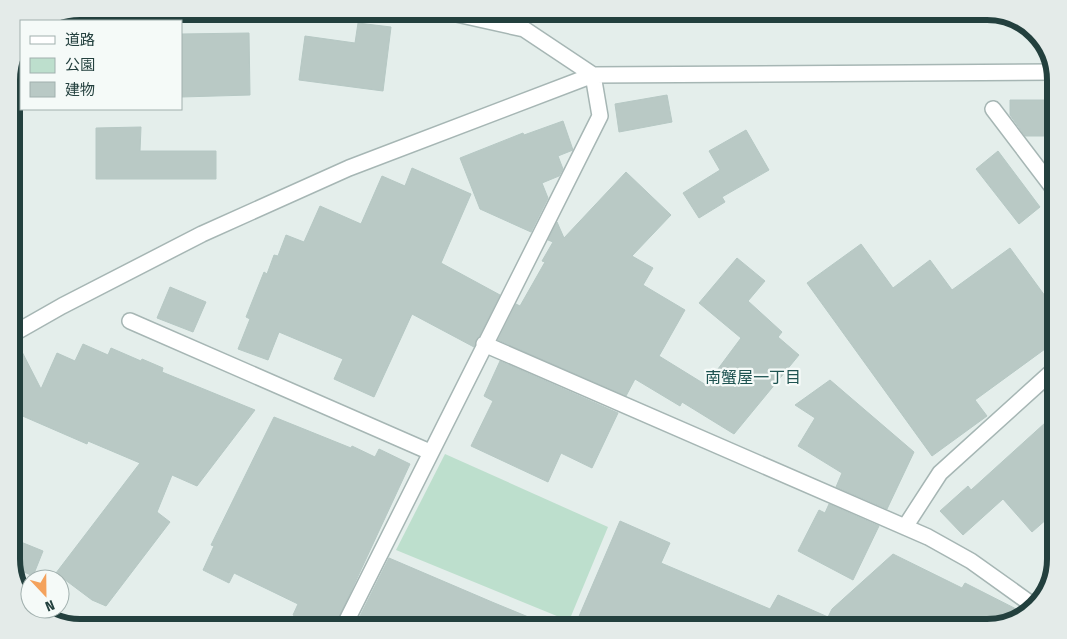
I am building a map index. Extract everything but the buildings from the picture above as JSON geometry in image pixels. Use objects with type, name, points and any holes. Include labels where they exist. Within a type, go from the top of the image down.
[{"type":"street","points":[[347,619],[600,116],[593,75],[524,29],[484,20]]},
{"type":"street","points":[[20,330],[62,306],[202,234],[349,168],[593,75],[1046,72]]},
{"type":"street","points":[[993,109],[1047,180]]},
{"type":"street","points":[[130,321],[430,452]]},
{"type":"street","points":[[484,344],[905,527],[971,562],[1028,602]]},
{"type":"street","points":[[905,527],[940,473],[1047,376]]},
{"type":"green space","points":[[445,454],[608,527],[570,619],[564,619],[396,550]]},
{"type":"district","name":"南蟹屋一丁目","points":[[753,377]]}]
